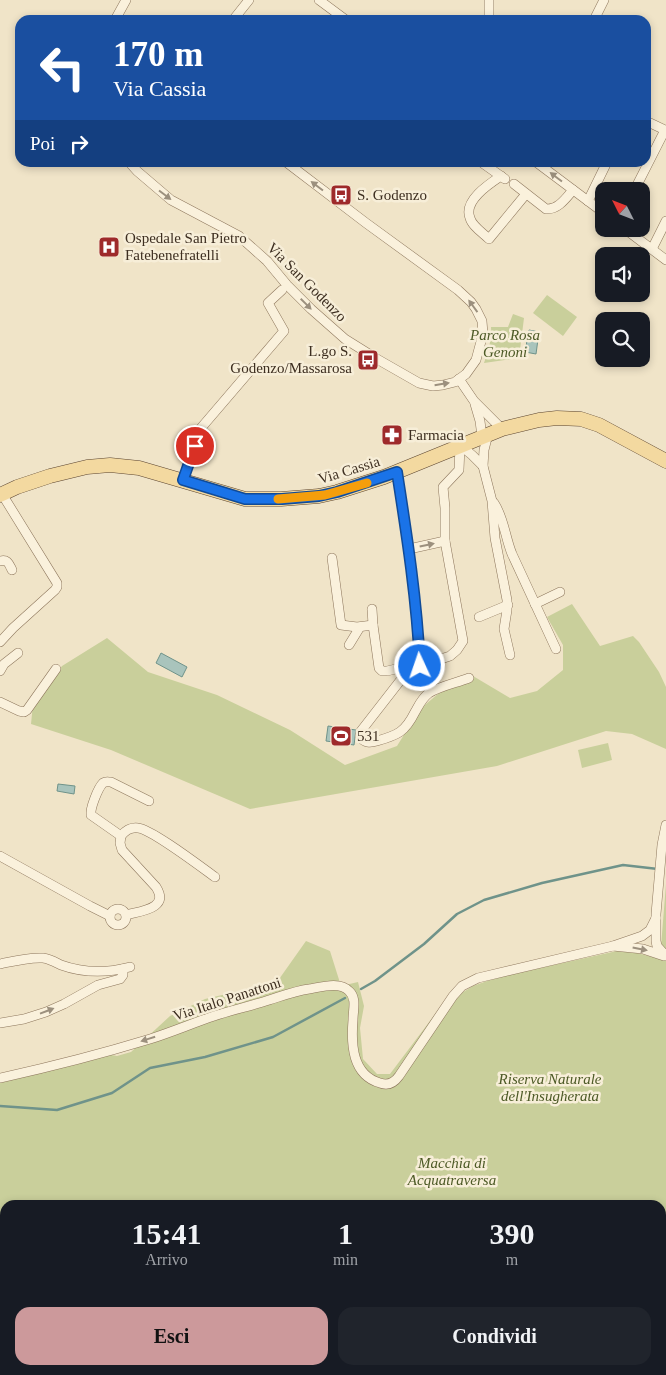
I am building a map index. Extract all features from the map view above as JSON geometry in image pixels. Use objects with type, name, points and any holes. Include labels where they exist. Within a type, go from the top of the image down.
[{"type":"main road","name":"Via Cassia","points":[[1,494],[50,476],[74,470],[100,466],[133,466],[245,499],[313,497],[337,492],[397,472],[502,429],[548,418],[581,419],[599,425],[666,461]]},
{"type":"street","points":[[118,15],[126,0]]},
{"type":"street","points":[[238,15],[249,0]]},
{"type":"street","points":[[318,0],[339,15]]},
{"type":"street","points":[[489,0],[489,15]]},
{"type":"street","points":[[596,15],[604,0]]},
{"type":"street","points":[[651,122],[666,129],[651,158]]},
{"type":"street","name":"Via San Godenzo","points":[[133,167],[171,200],[229,230],[245,241],[267,261],[287,285],[350,342],[422,384],[434,386],[459,380]]},
{"type":"street","points":[[293,167],[458,290],[471,302],[480,317],[483,334],[476,360],[469,371],[459,380],[474,401],[502,429]]},
{"type":"street","points":[[488,167],[503,178],[484,188],[472,202],[469,218],[489,238],[526,194]]},
{"type":"street","points":[[543,167],[595,206]]},
{"type":"street","points":[[588,201],[605,167]]},
{"type":"street","points":[[639,182],[646,167]]},
{"type":"street","points":[[514,184],[546,209],[550,210],[558,206],[573,190]]},
{"type":"street","points":[[652,249],[666,221]]},
{"type":"street","points":[[637,238],[666,260]]},
{"type":"street","points":[[183,480],[201,428],[284,330],[268,303],[282,290]]},
{"type":"street","points":[[474,401],[485,436],[483,466],[492,501],[495,538],[508,605],[504,629],[510,655]]},
{"type":"street","points":[[460,446],[483,466]]},
{"type":"street","points":[[460,446],[459,470],[442,487],[445,508],[445,541],[463,641],[450,656],[418,667],[403,678],[362,731],[360,737],[366,742],[372,743],[395,736],[404,728],[428,693],[469,678]]},
{"type":"street","points":[[397,472],[409,549],[418,627],[418,667]]},
{"type":"street","points":[[0,642],[57,587],[57,583],[1,494]]},
{"type":"street","points":[[492,501],[500,514],[510,549],[556,649]]},
{"type":"street","points":[[409,549],[445,541]]},
{"type":"street","points":[[332,558],[341,625],[360,627],[374,625]]},
{"type":"street","points":[[0,561],[6,560],[12,570]]},
{"type":"street","points":[[534,604],[560,592]]},
{"type":"street","points":[[479,617],[508,605]]},
{"type":"street","points":[[372,609],[379,668],[382,671],[387,671],[412,664],[418,667]]},
{"type":"street","points":[[348,645],[356,636],[360,627]]},
{"type":"street","points":[[540,642],[550,637]]},
{"type":"street","points":[[0,671],[4,664],[18,653]]},
{"type":"street","points":[[0,702],[24,712],[56,669]]},
{"type":"street","points":[[121,836],[91,815],[91,807],[102,784],[111,782],[149,801]]},
{"type":"street","points":[[666,825],[656,918],[656,944],[666,956]]},
{"type":"street","points":[[0,856],[110,916],[114,909],[119,908],[126,915],[152,908],[158,902],[160,895],[152,882],[122,850],[120,844],[121,836],[131,829],[142,829],[150,833],[215,877]]},
{"type":"street","points":[[613,946],[645,934],[651,928],[656,918]]},
{"type":"street","points":[[613,946],[643,949],[666,956]]},
{"type":"street","name":"Via Italo Panattoni","points":[[0,1078],[98,1054],[289,993],[337,986],[346,988],[352,994],[354,1001],[352,1044],[358,1066],[363,1073],[374,1081],[391,1084],[399,1076],[453,996],[464,985],[485,976],[613,946]]},
{"type":"street","points":[[0,964],[38,958],[78,969],[94,971],[111,971],[126,968],[120,979],[98,985],[55,1008],[29,1017],[0,1023]]},
{"type":"green space","points":[[547,295],[577,317],[563,336],[533,313]]},
{"type":"green space","name":"Parco Rosa Genoni","points":[[513,314],[524,318],[519,358],[484,363],[490,341],[491,327],[508,327]]},
{"type":"green space","points":[[572,604],[600,646],[633,636],[659,672],[666,687],[666,749],[632,734],[606,731],[497,766],[250,809],[111,750],[31,724],[33,704],[62,666],[107,638],[148,672],[217,695],[290,730],[345,765],[397,746],[420,709],[456,679],[473,676],[510,698],[537,691],[563,670],[563,645],[547,617]]},
{"type":"green space","points":[[608,743],[612,760],[582,768],[578,750]]},
{"type":"green space","name":"Riserva Naturale dell'Insugherata","points":[[666,884],[666,1200],[0,1200],[0,1081],[107,1054],[117,1056],[131,1052],[170,1016],[205,999],[277,982],[306,941],[330,951],[341,986],[358,982],[364,1006],[360,1028],[363,1059],[377,1074],[390,1074],[442,1005],[473,986],[513,974],[617,951],[637,953],[660,959]]},
{"type":"water","points":[[529,330],[539,332],[536,354],[525,352]]},
{"type":"water","points":[[161,653],[187,667],[182,677],[156,663]]},
{"type":"water","name":"531","points":[[328,726],[356,730],[354,745],[326,741]]},
{"type":"water","points":[[58,784],[75,786],[74,794],[57,791]]},
{"type":"waterway","points":[[361,989],[375,981],[424,944],[457,914],[484,900],[542,883],[623,865],[658,869]]},
{"type":"waterway","points":[[0,1106],[57,1110],[112,1093],[150,1068],[205,1057],[273,1037],[345,998]]},
{"type":"slow traffic","points":[[278,499],[325,495],[367,483]]},
{"type":"place","name":"S. Godenzo","points":[[341,195]]},
{"type":"place","name":"Ospedale San Pietro Fatebenefratelli","points":[[109,247]]},
{"type":"place","name":"L.go S. Godenzo/Massarosa","points":[[368,360]]},
{"type":"place","name":"Farmacia","points":[[392,435]]},
{"type":"place","name":"531","points":[[341,736]]},
{"type":"route","points":[[195,446],[183,480],[245,499],[282,499],[325,495],[397,472],[409,549],[418,627],[420,666]]},
{"type":"park label","name":"Macchia di Acquatraversa","points":[[452,1172]]}]
